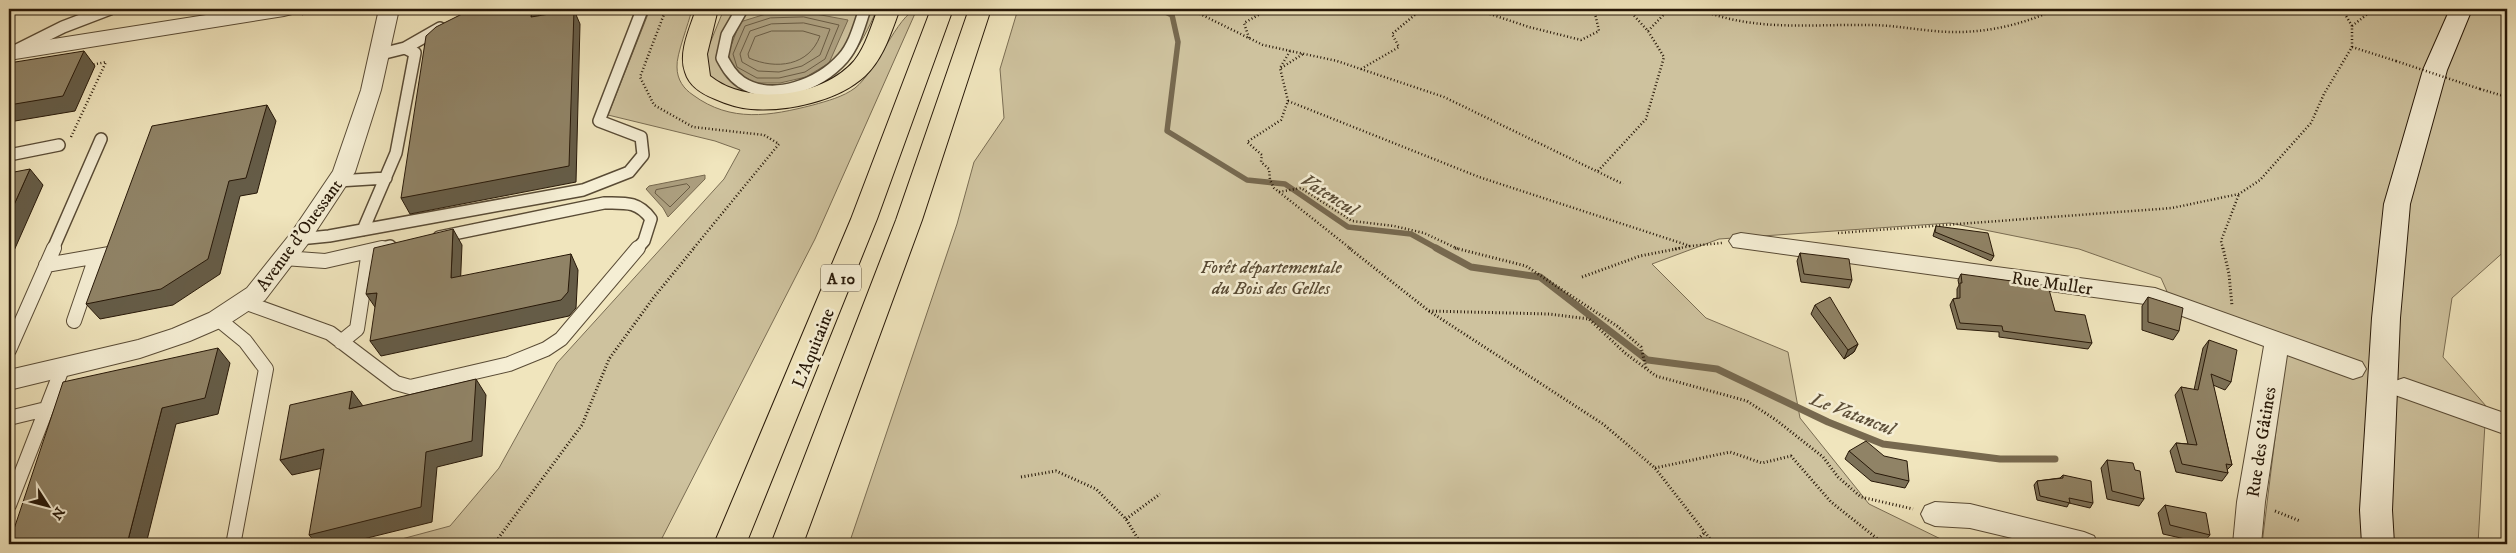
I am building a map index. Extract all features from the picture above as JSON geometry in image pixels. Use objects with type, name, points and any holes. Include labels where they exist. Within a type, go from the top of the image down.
[{"type":"highway","points":[[707,9],[696,50],[696,66],[701,79],[719,91],[750,102],[774,102],[796,98],[836,84],[854,74],[867,59],[889,9]]},
{"type":"highway","name":"L'Aquitaine","points":[[730,544],[864,219],[942,9]]},
{"type":"highway","name":"A 10","points":[[787,544],[909,220],[980,9]]},
{"type":"main road","points":[[10,53],[284,9]]},
{"type":"main road","points":[[2378,544],[2376,510],[2386,318],[2397,204],[2435,70],[2461,9]]},
{"type":"street","name":"Avenue d'Ouessant","points":[[9,380],[140,349],[181,335],[218,319],[256,294],[299,239],[344,172],[381,54],[389,9]]},
{"type":"street","name":"Rue Muller","points":[[1741,241],[2154,297],[2353,369]]},
{"type":"street","name":"Rue des Gâtines","points":[[2248,544],[2251,502],[2277,341]]},
{"type":"street","points":[[2404,388],[2507,425]]},
{"type":"street","points":[[1935,514],[1970,516],[2084,544]]},
{"type":"lane","points":[[10,53],[63,27],[110,9]]},
{"type":"lane","points":[[299,239],[363,230],[583,190],[629,172],[643,155],[640,137],[599,121],[642,10],[639,9]]},
{"type":"lane","points":[[742,9],[726,35],[722,58],[731,73],[744,84],[766,91],[787,90],[820,78],[852,46],[865,9]]},
{"type":"lane","points":[[381,54],[405,48],[447,25]]},
{"type":"lane","points":[[363,230],[396,153],[415,53],[405,48]]},
{"type":"lane","points":[[9,350],[101,139]]},
{"type":"lane","points":[[9,155],[64,145]]},
{"type":"lane","points":[[338,181],[386,178]]},
{"type":"lane","points":[[244,302],[330,334],[396,383],[410,387],[526,360],[547,350],[561,339],[644,241],[651,219],[643,208],[628,203],[604,203],[427,239]]},
{"type":"lane","points":[[284,258],[325,261],[408,243]]},
{"type":"lane","points":[[341,342],[357,329],[368,251]]},
{"type":"lane","points":[[46,265],[116,254]]},
{"type":"lane","points":[[74,321],[96,257]]},
{"type":"lane","points":[[218,319],[234,329],[254,350],[266,369],[234,540]]},
{"type":"lane","points":[[9,505],[62,368]]},
{"type":"lane","points":[[9,418],[46,409]]},
{"type":"path","points":[[1190,9],[1263,45],[1361,69],[1444,97],[1623,184]]},
{"type":"path","points":[[1250,38],[1244,23],[1269,9]]},
{"type":"path","points":[[1361,69],[1399,47],[1392,34],[1418,13],[1484,12],[1529,27],[1581,40],[1599,31],[1594,9]]},
{"type":"path","points":[[1598,171],[1646,119],[1664,57],[1648,31],[1628,9]]},
{"type":"path","points":[[1648,31],[1669,9]]},
{"type":"path","points":[[1699,9],[1729,21],[1804,28],[1867,25],[1950,32],[1973,31],[2036,20],[2056,9]]},
{"type":"path","points":[[1828,234],[2172,208],[2239,194],[2260,180],[2311,123],[2324,94],[2352,47],[2352,26],[2342,9]]},
{"type":"path","points":[[2352,26],[2374,9]]},
{"type":"path","points":[[2352,47],[2507,97]]},
{"type":"path","points":[[1290,51],[1280,68],[1288,101],[1281,120],[1264,129],[1247,142],[1262,155],[1261,162],[1269,170],[1270,180],[1274,188],[1429,311],[1603,424],[1655,468],[1714,544]]},
{"type":"path","points":[[1280,68],[1304,54]]},
{"type":"path","points":[[64,145],[106,62],[87,65]]},
{"type":"path","points":[[1288,101],[1479,177],[1614,218],[1690,246]]},
{"type":"path","points":[[1279,192],[1301,188],[1352,221],[1394,226],[1424,233],[1462,251],[1526,266],[1617,326],[1641,347],[1646,369]]},
{"type":"path","points":[[2231,294],[2221,241],[2239,194]]},
{"type":"path","points":[[1582,278],[1640,256],[1690,246],[1741,241]]},
{"type":"path","points":[[1429,311],[1549,314],[1589,319],[1625,353],[1656,376],[1747,401],[1776,420],[1823,457],[1838,477],[1861,497],[1935,514]]},
{"type":"path","points":[[1655,468],[1730,452],[1762,463],[1791,456],[1831,502],[1884,544]]},
{"type":"path","points":[[1021,477],[1056,471],[1096,489],[1126,519],[1141,544]]},
{"type":"path","points":[[1126,519],[1160,494]]},
{"type":"path","points":[[1694,544],[1705,532]]},
{"type":"green space","points":[[650,9],[692,9],[677,62],[677,72],[682,84],[690,93],[707,104],[722,110],[751,115],[781,112],[813,105],[840,96],[855,88],[871,69],[902,21],[909,13],[917,9],[815,239],[659,544],[383,544],[450,526],[499,468],[557,363],[724,179],[740,150],[715,141],[608,115]]},
{"type":"green space","points":[[724,9],[877,9],[856,50],[836,73],[822,82],[789,94],[754,96],[737,93],[723,87],[709,75],[706,53]]},
{"type":"green space","name":"Forêt départementale du Bois des Gelles","points":[[1018,9],[2507,9],[2507,249],[2452,298],[2443,357],[2486,406],[2478,544],[2262,544],[2287,341],[2169,296],[2161,278],[2079,249],[1950,223],[1719,239],[1652,264],[1706,318],[1788,352],[1800,418],[1869,504],[1951,544],[849,544],[957,224],[974,162],[1004,118],[1000,69]]},
{"type":"water","points":[[805,12],[848,20],[829,63],[806,77],[780,83],[755,83],[733,70],[728,54],[740,22],[769,13]]},
{"type":"water","points":[[705,175],[705,179],[668,217],[663,208],[646,189],[649,186]]},
{"type":"building","points":[[472,9],[532,9],[531,17],[574,10],[569,166],[401,198],[426,36],[436,27]]},
{"type":"building","points":[[84,51],[63,96],[9,105],[9,63]]},
{"type":"building","points":[[267,105],[246,178],[229,181],[208,259],[161,289],[86,304],[152,126]]},
{"type":"building","points":[[30,169],[9,216],[9,173]]},
{"type":"building","points":[[1936,226],[1988,233],[1994,256],[1935,232]]},
{"type":"building","points":[[453,229],[451,278],[571,254],[568,292],[561,300],[370,341],[377,293],[366,294],[374,248]]},
{"type":"building","points":[[1800,253],[1849,259],[1852,280],[1804,274]]},
{"type":"building","points":[[1961,274],[2048,286],[2055,311],[2085,315],[2092,343],[2003,331],[2002,326],[1960,323],[1953,299],[1960,298]]},
{"type":"building","points":[[1830,297],[1858,344],[1848,350],[1815,305]]},
{"type":"building","points":[[2148,297],[2183,308],[2179,331],[2148,322]]},
{"type":"building","points":[[2209,340],[2237,350],[2231,382],[2211,374],[2232,465],[2226,464],[2228,473],[2182,464],[2176,443],[2197,445],[2181,387],[2198,390]]},
{"type":"building","points":[[218,348],[205,398],[162,408],[127,544],[9,544],[63,382]]},
{"type":"building","points":[[476,379],[472,441],[426,452],[421,507],[309,535],[324,449],[280,460],[290,405],[352,391],[349,409]]},
{"type":"building","points":[[1866,441],[1884,456],[1907,461],[1909,481],[1875,473],[1849,451]]},
{"type":"building","points":[[2107,460],[2133,463],[2135,470],[2140,471],[2144,499],[2112,491]]},
{"type":"building","points":[[2063,475],[2091,481],[2093,503],[2069,498],[2070,503],[2040,496],[2037,481],[2063,478]]},
{"type":"building","points":[[2165,505],[2206,513],[2210,535],[2170,525]]},
{"type":"waterway","name":"Vatencul","points":[[1159,9],[1172,15],[1178,42],[1167,131],[1247,180],[1285,184],[1348,227],[1411,234],[1438,249]]},
{"type":"waterway","name":"Vatencul","points":[[1436,248],[1471,267],[1540,277],[1646,359]]},
{"type":"waterway","name":"Le Vatancul","points":[[1648,360],[1717,369],[1828,422],[1883,444],[2000,459],[2055,459]]}]
